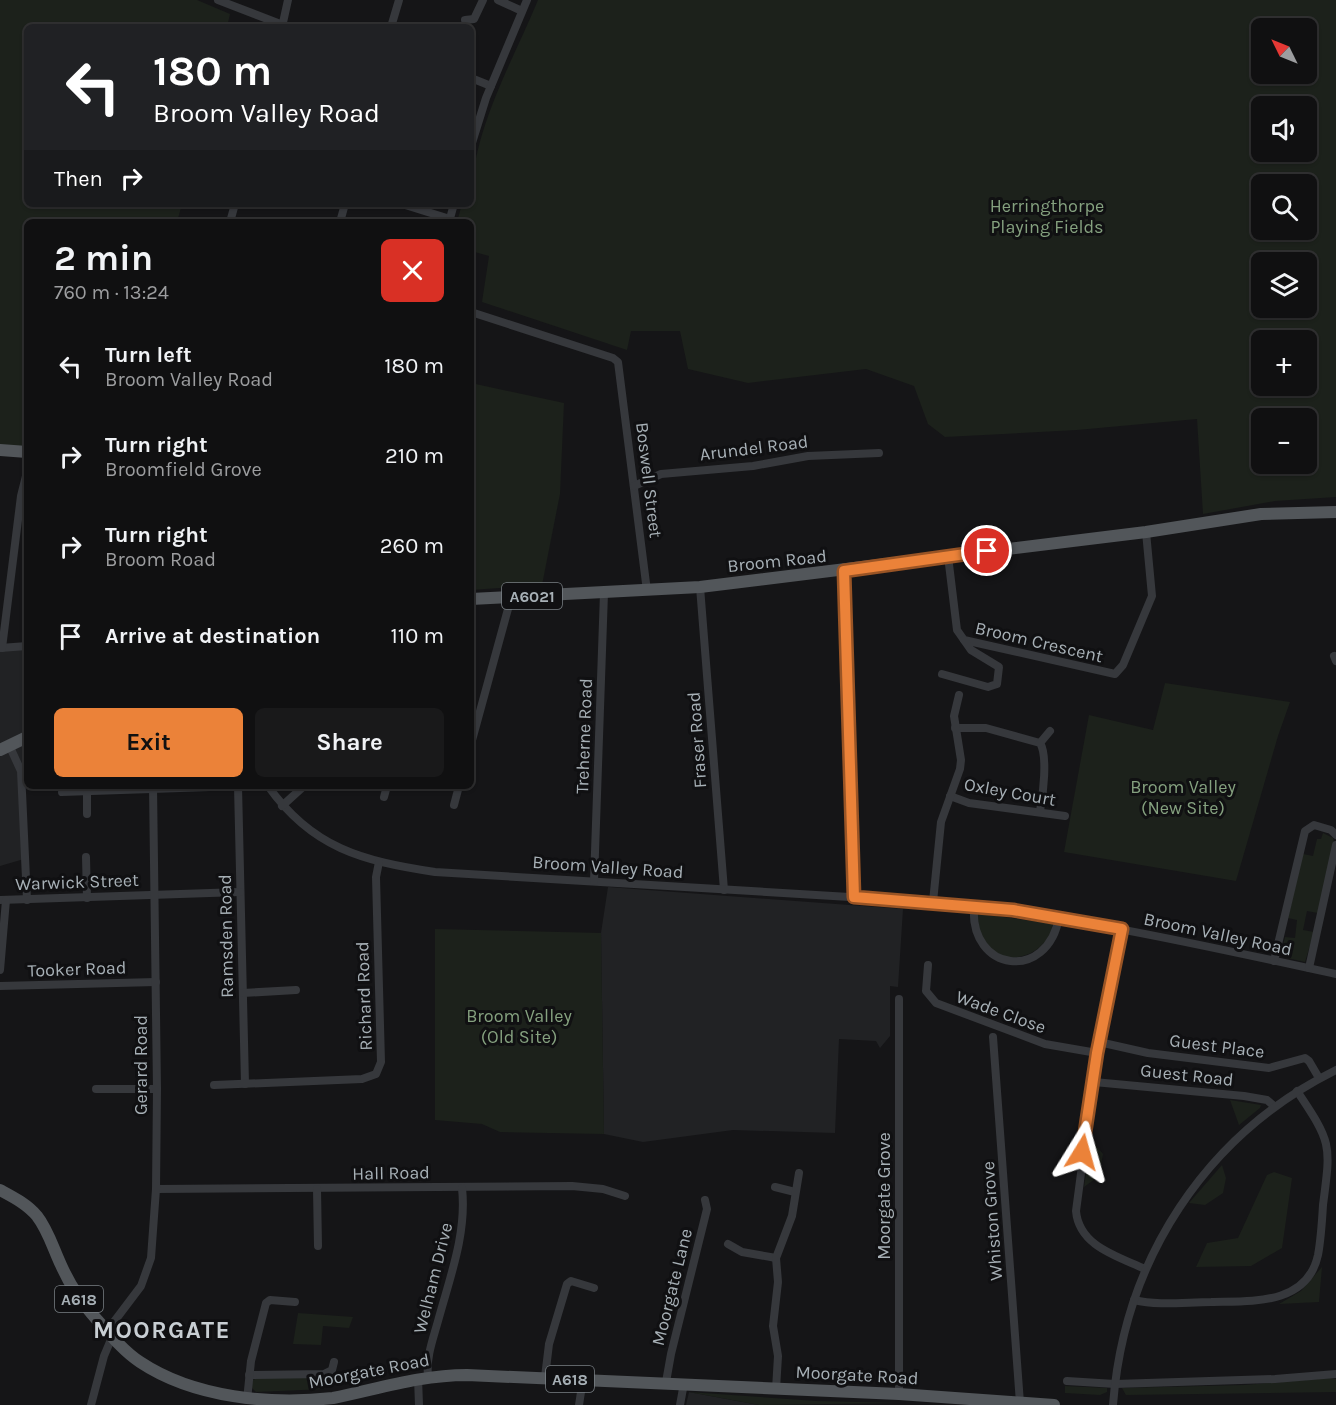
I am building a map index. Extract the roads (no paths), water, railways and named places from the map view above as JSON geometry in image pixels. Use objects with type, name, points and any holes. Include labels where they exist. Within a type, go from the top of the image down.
[{"type":"main road","points":[[0,450],[24,452]]},
{"type":"main road","name":"Broom Road","points":[[474,599],[700,587],[1146,532],[1261,514],[1336,512]]},
{"type":"main road","points":[[5,748],[24,738]]},
{"type":"main road","name":"Moorgate Road","points":[[0,1190],[35,1214],[47,1232],[77,1296],[132,1356],[152,1370],[204,1390],[247,1400],[284,1404],[331,1399],[423,1377],[544,1377],[899,1394],[1054,1405]]},
{"type":"street","points":[[218,0],[277,24]]},
{"type":"street","points":[[282,24],[288,0]]},
{"type":"street","points":[[392,24],[399,0]]},
{"type":"street","points":[[465,20],[474,19],[483,0]]},
{"type":"street","points":[[498,0],[522,11]]},
{"type":"street","points":[[475,118],[491,86],[526,0]]},
{"type":"street","points":[[474,79],[491,86]]},
{"type":"street","points":[[410,207],[444,219]]},
{"type":"street","name":"Boswell Street","points":[[474,313],[612,358],[618,362],[647,591]]},
{"type":"street","name":"Arundel Road","points":[[634,486],[662,474],[753,466],[808,456],[879,453]]},
{"type":"street","points":[[24,496],[1,648],[24,646]]},
{"type":"street","name":"Broom Crescent","points":[[948,556],[957,630],[964,640],[1108,673],[1119,672],[1152,596],[1146,532]]},
{"type":"street","points":[[844,571],[854,897]]},
{"type":"street","name":"Fraser Road","points":[[700,587],[724,890]]},
{"type":"street","name":"Treherne Road","points":[[594,881],[604,593]]},
{"type":"street","points":[[474,733],[511,598]]},
{"type":"street","points":[[942,674],[988,687],[997,684],[999,667],[970,650],[964,640]]},
{"type":"street","points":[[933,902],[939,832],[961,760],[954,716],[959,695]]},
{"type":"street","points":[[955,728],[986,728],[1040,743],[1044,750],[1044,781],[1040,811]]},
{"type":"street","points":[[1040,743],[1050,731]]},
{"type":"street","points":[[5,748],[21,771],[27,900]]},
{"type":"street","points":[[62,792],[127,789]]},
{"type":"street","name":"Gerard Road","points":[[91,1405],[110,1334],[133,1300],[147,1273],[151,1258],[156,1190],[157,1089],[153,789]]},
{"type":"street","name":"Ramsden Road","points":[[239,789],[245,1084]]},
{"type":"street","name":"Broom Valley Road","points":[[270,789],[282,806],[306,830],[322,840],[379,862],[435,872],[974,906],[1059,917],[1336,974]]},
{"type":"street","points":[[282,806],[301,789]]},
{"type":"street","points":[[384,797],[386,789]]},
{"type":"street","points":[[454,805],[458,789]]},
{"type":"street","points":[[87,792],[87,814]]},
{"type":"street","name":"Oxley Court","points":[[950,796],[969,803],[1065,816]]},
{"type":"street","points":[[1274,961],[1305,831],[1308,826],[1314,825],[1331,830],[1336,835]]},
{"type":"street","points":[[1309,968],[1336,845]]},
{"type":"street","points":[[86,857],[87,898]]},
{"type":"street","name":"Richard Road","points":[[214,1085],[362,1079],[376,1074],[379,1069],[376,877],[379,862]]},
{"type":"street","name":"Warwick Street","points":[[3,900],[240,892]]},
{"type":"street","points":[[0,970],[3,900]]},
{"type":"street","points":[[974,906],[975,926],[979,940],[990,953],[1010,961],[1031,959],[1046,949],[1055,936],[1059,917]]},
{"type":"street","points":[[1122,929],[1097,1053],[1076,1200],[1077,1219],[1083,1233],[1095,1244],[1145,1269]]},
{"type":"street","name":"Wade Close","points":[[928,965],[927,991],[936,1003],[943,1007],[1045,1044],[1097,1053]]},
{"type":"street","name":"Tooker Road","points":[[0,986],[156,982]]},
{"type":"street","points":[[243,993],[296,990]]},
{"type":"street","name":"Moorgate Grove","points":[[899,999],[899,1394]]},
{"type":"street","name":"Whiston Grove","points":[[993,1037],[1028,1404]]},
{"type":"street","name":"Guest Place","points":[[1099,1041],[1148,1053],[1269,1068],[1305,1058],[1310,1061],[1320,1078]]},
{"type":"street","points":[[1113,1405],[1121,1344],[1145,1269],[1170,1220],[1190,1188],[1223,1151],[1274,1106],[1336,1070]]},
{"type":"street","name":"Guest Road","points":[[1094,1082],[1244,1096],[1267,1100],[1274,1106]]},
{"type":"street","points":[[96,1089],[157,1089]]},
{"type":"street","points":[[1134,1300],[1145,1302],[1267,1300],[1288,1293],[1307,1277],[1318,1257],[1329,1156],[1326,1137],[1297,1091]]},
{"type":"street","points":[[776,1389],[778,1356],[773,1326],[778,1282],[776,1258],[792,1216],[799,1173]]},
{"type":"street","name":"Hall Road","points":[[156,1190],[580,1186],[603,1189],[625,1196]]},
{"type":"street","points":[[775,1187],[795,1192]]},
{"type":"street","name":"Welham Drive","points":[[419,1405],[423,1377],[461,1234],[464,1212],[462,1188]]},
{"type":"street","points":[[317,1189],[318,1246]]},
{"type":"street","name":"Moorgate Lane","points":[[666,1382],[707,1209],[705,1200]]},
{"type":"street","points":[[729,1244],[742,1251],[776,1258]]},
{"type":"street","points":[[544,1377],[549,1344],[567,1284],[571,1281],[594,1288]]},
{"type":"street","points":[[247,1400],[249,1375],[266,1303],[270,1300],[295,1302]]},
{"type":"street","points":[[249,1375],[324,1374],[332,1370],[334,1362]]},
{"type":"street","points":[[1067,1381],[1115,1384],[1275,1379],[1336,1374]]},
{"type":"street","points":[[579,1405],[583,1379]]},
{"type":"street","points":[[680,1405],[684,1383]]},
{"type":"district","name":"MOORGATE","points":[[162,1330]]},
{"type":"park label","name":"Herringthorpe Playing Fields","points":[[1047,216]]},
{"type":"park label","name":"Broom Valley (New Site)","points":[[1183,797]]},
{"type":"park label","name":"Broom Valley (Old Site)","points":[[519,1026]]}]
